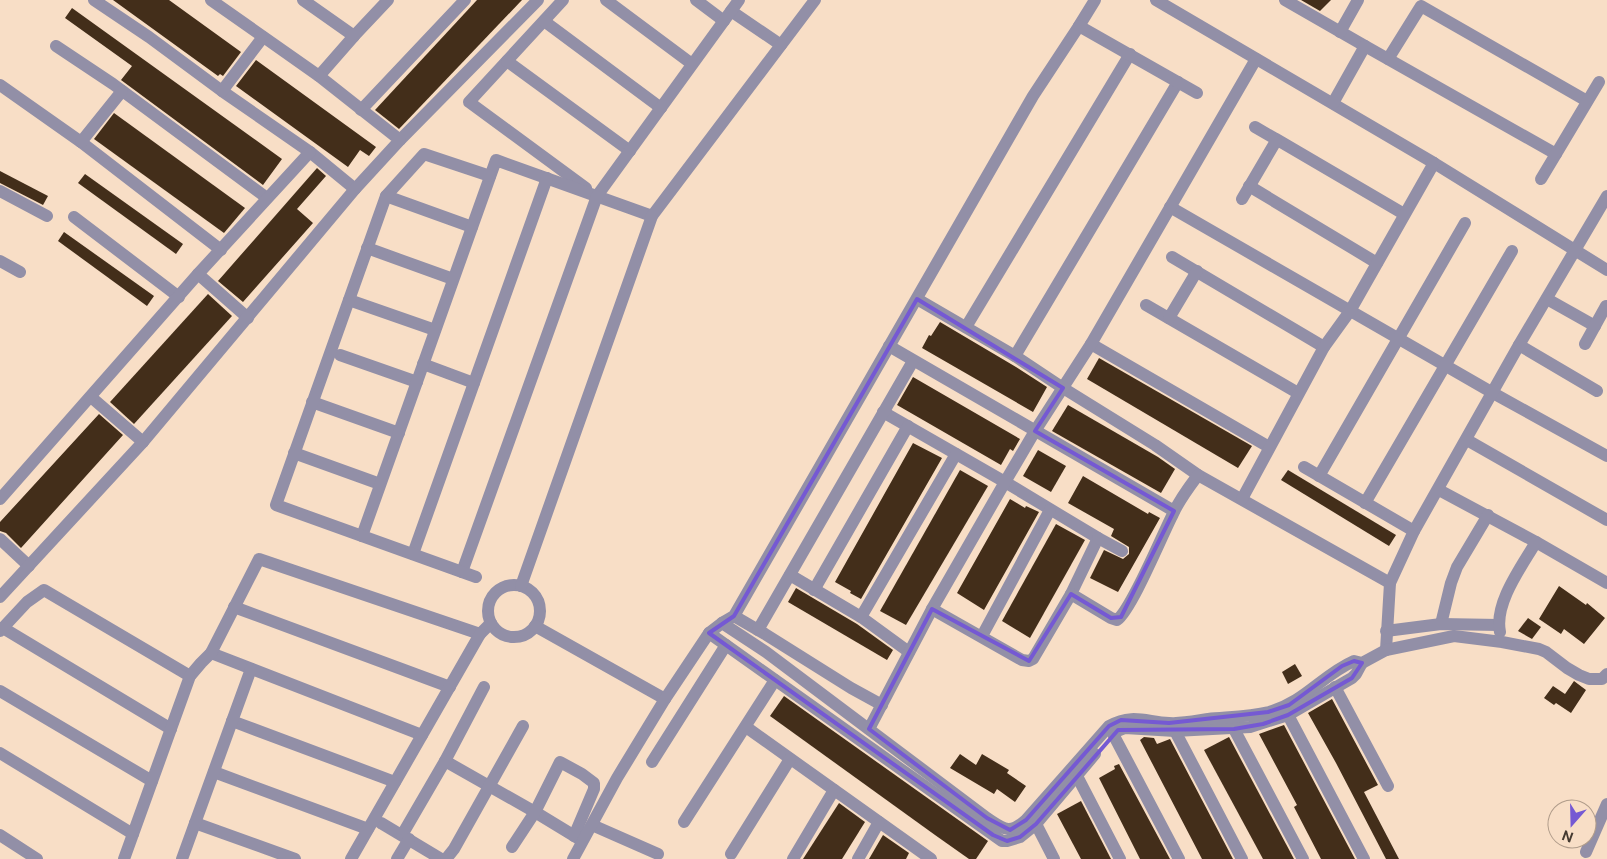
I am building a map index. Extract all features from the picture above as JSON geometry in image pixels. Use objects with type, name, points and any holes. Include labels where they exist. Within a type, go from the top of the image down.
[{"type":"street","points":[[94,0],[150,37],[222,91],[310,152],[355,189]]},
{"type":"street","points":[[211,0],[319,76],[400,140]]},
{"type":"street","points":[[304,0],[354,36]]},
{"type":"street","points":[[319,76],[388,0]]},
{"type":"street","points":[[361,110],[465,0]]},
{"type":"street","points":[[0,597],[142,442],[355,189],[400,140],[538,0]]},
{"type":"street","points":[[563,0],[469,102],[597,196]]},
{"type":"street","points":[[606,0],[692,64]]},
{"type":"street","points":[[696,0],[781,45]]},
{"type":"street","points":[[462,572],[597,196],[739,0]]},
{"type":"street","points":[[522,586],[652,216],[815,0]]},
{"type":"street","points":[[579,839],[592,826],[617,778],[665,700],[709,634],[734,616],[1033,96],[1095,0]]},
{"type":"street","points":[[1156,0],[1434,163],[1607,270]]},
{"type":"street","points":[[1285,0],[1556,154]]},
{"type":"street","points":[[1340,32],[1358,0]]},
{"type":"street","points":[[1388,59],[1421,6],[1588,101]]},
{"type":"street","points":[[544,21],[661,108]]},
{"type":"street","points":[[1079,26],[1197,93]]},
{"type":"street","points":[[222,91],[263,37]]},
{"type":"street","points":[[56,46],[122,91],[267,198]]},
{"type":"street","points":[[1333,104],[1365,46]]},
{"type":"street","points":[[966,327],[1130,54]]},
{"type":"street","points":[[869,729],[932,609],[1005,482],[1035,431],[1091,344],[1256,59]]},
{"type":"street","points":[[507,61],[630,151]]},
{"type":"street","points":[[1015,356],[1178,82]]},
{"type":"street","points":[[1541,179],[1599,82]]},
{"type":"street","points":[[0,85],[81,142],[221,250]]},
{"type":"street","points":[[81,142],[122,91]]},
{"type":"street","points":[[1255,128],[1404,214]]},
{"type":"street","points":[[1242,199],[1276,139]]},
{"type":"street","points":[[0,499],[198,274],[310,152]]},
{"type":"street","points":[[476,577],[276,505],[386,196],[424,154],[490,176]]},
{"type":"street","points":[[362,536],[496,160],[652,216]]},
{"type":"street","points":[[1242,499],[1324,347],[1350,311],[1434,163]]},
{"type":"street","points":[[413,554],[547,178]]},
{"type":"street","points":[[1249,186],[1377,263]]},
{"type":"street","points":[[0,191],[47,216]]},
{"type":"street","points":[[386,196],[472,227]]},
{"type":"street","points":[[1386,650],[1390,583],[1414,531],[1607,196]]},
{"type":"street","points":[[1170,207],[1493,393],[1607,456]]},
{"type":"street","points":[[74,217],[179,297]]},
{"type":"street","points":[[1319,476],[1465,223]]},
{"type":"street","points":[[367,248],[454,279]]},
{"type":"street","points":[[1365,502],[1512,252]]},
{"type":"street","points":[[1172,257],[1324,347]]},
{"type":"street","points":[[0,261],[20,272]]},
{"type":"street","points":[[1169,318],[1197,271]]},
{"type":"street","points":[[198,274],[248,318]]},
{"type":"street","points":[[917,299],[1015,356],[1198,475],[1390,583]]},
{"type":"street","points":[[349,300],[435,330]]},
{"type":"street","points":[[1547,300],[1595,326]]},
{"type":"street","points":[[1146,305],[1298,393]]},
{"type":"street","points":[[1585,344],[1606,306]]},
{"type":"street","points":[[1091,344],[1269,447]]},
{"type":"street","points":[[1520,345],[1597,390]]},
{"type":"street","points":[[888,346],[1174,512]]},
{"type":"street","points":[[340,355],[417,382]]},
{"type":"street","points":[[758,630],[913,361]]},
{"type":"street","points":[[423,364],[474,382]]},
{"type":"street","points":[[91,396],[142,442]]},
{"type":"street","points":[[312,402],[398,433]]},
{"type":"street","points":[[884,412],[1122,551]]},
{"type":"street","points":[[814,590],[908,426]]},
{"type":"street","points":[[1467,440],[1607,520]]},
{"type":"street","points":[[294,453],[380,484]]},
{"type":"street","points":[[861,617],[956,454]]},
{"type":"street","points":[[1304,467],[1414,531]]},
{"type":"street","points":[[1071,594],[1117,620],[1131,600],[1174,512],[1198,475]]},
{"type":"street","points":[[1439,490],[1488,515],[1607,583]]},
{"type":"street","points":[[982,636],[1050,510]]},
{"type":"street","points":[[1441,624],[1457,567],[1488,515]]},
{"type":"street","points":[[932,609],[1022,660],[1029,661],[1033,659],[1071,594],[1098,538]]},
{"type":"street","points":[[0,539],[29,566]]},
{"type":"street","points":[[1502,642],[1499,625],[1501,610],[1508,590],[1536,542]]},
{"type":"street","points":[[124,859],[190,676],[211,653],[259,559],[480,634]]},
{"type":"street","points":[[790,575],[861,617],[909,652]]},
{"type":"street","points":[[506,586],[522,586],[538,599],[540,613],[536,626],[530,632],[516,637],[502,634],[491,623],[488,608],[494,594],[500,589],[506,586]]},
{"type":"street","points":[[171,729],[1,630],[27,602],[44,590],[190,676]]},
{"type":"street","points":[[234,607],[450,687]]},
{"type":"street","points":[[734,616],[850,688],[882,705]]},
{"type":"street","points":[[351,859],[480,634],[491,623]]},
{"type":"street","points":[[722,623],[766,652],[987,818],[1001,827],[1010,830],[1026,820],[1109,726],[1121,720],[1136,719],[1169,723],[1268,712],[1289,705],[1314,689],[1342,666],[1354,661],[1362,663]]},
{"type":"street","points":[[1386,631],[1441,624],[1499,625]]},
{"type":"street","points":[[536,626],[665,700]]},
{"type":"street","points":[[709,634],[1002,840],[1008,841],[1020,838],[1036,824],[1113,734],[1125,728],[1175,731],[1250,727],[1288,715],[1352,678],[1362,663],[1386,650],[1454,636],[1502,642],[1543,650],[1567,668],[1589,679],[1602,679],[1607,674]]},
{"type":"street","points":[[652,762],[726,645]]},
{"type":"street","points":[[211,653],[422,735]]},
{"type":"street","points":[[182,859],[251,669]]},
{"type":"street","points":[[684,822],[775,680]]},
{"type":"street","points":[[398,859],[405,837],[484,687]]},
{"type":"street","points":[[1335,687],[1388,786]]},
{"type":"street","points":[[0,691],[152,781]]},
{"type":"street","points":[[1288,715],[1364,859]]},
{"type":"street","points":[[232,721],[395,782]]},
{"type":"street","points":[[446,859],[454,849],[523,726]]},
{"type":"street","points":[[746,727],[880,822],[925,857]]},
{"type":"street","points":[[1234,729],[1303,859]]},
{"type":"street","points":[[1175,731],[1242,859]]},
{"type":"street","points":[[1113,734],[1179,859]]},
{"type":"street","points":[[0,753],[133,834]]},
{"type":"street","points":[[512,847],[535,812],[562,758],[594,783],[594,789],[573,859]]},
{"type":"street","points":[[731,854],[790,758]]},
{"type":"street","points":[[445,761],[579,839]]},
{"type":"street","points":[[214,772],[368,829]]},
{"type":"street","points":[[1077,776],[1120,859]]},
{"type":"street","points":[[793,859],[834,790]]},
{"type":"street","points":[[1586,852],[1607,804]]},
{"type":"street","points":[[858,859],[880,822]]},
{"type":"street","points":[[195,823],[295,859]]},
{"type":"street","points":[[381,823],[441,859]]},
{"type":"street","points":[[1036,824],[1051,858]]},
{"type":"street","points":[[592,826],[658,854]]},
{"type":"street","points":[[0,835],[36,859]]},
{"type":"highlighted area","points":[[917,299],[1063,388],[1035,431],[1174,511],[1121,617],[1111,618],[1071,594],[1029,661],[932,609],[869,729],[987,818],[1010,830],[1026,820],[1109,726],[1121,720],[1169,723],[1268,712],[1289,705],[1342,666],[1354,661],[1362,663],[1352,678],[1288,715],[1263,724],[1234,729],[1118,730],[1036,824],[1020,837],[1007,841],[993,835],[709,633],[734,616]]},
{"type":"building","points":[[113,0],[169,0],[241,52],[223,76],[220,74],[218,76]]},
{"type":"building","points":[[477,0],[522,0],[399,129],[375,110]]},
{"type":"building","points":[[1301,0],[1331,0],[1320,11]]},
{"type":"building","points":[[72,8],[282,159],[263,185],[121,80],[132,66],[65,18]]},
{"type":"building","points":[[256,60],[376,147],[369,156],[360,150],[348,167],[236,86]]},
{"type":"building","points":[[114,113],[245,208],[224,233],[94,139]]},
{"type":"building","points":[[317,168],[326,176],[297,209],[313,223],[243,302],[218,281]]},
{"type":"building","points":[[0,171],[48,196],[43,205],[0,183]]},
{"type":"building","points":[[85,174],[183,244],[176,254],[78,183]]},
{"type":"building","points":[[64,232],[154,296],[147,306],[58,241]]},
{"type":"building","points":[[208,294],[232,316],[134,424],[110,402]]},
{"type":"building","points":[[940,322],[1047,387],[1033,412],[922,348],[929,335],[931,336]]},
{"type":"building","points":[[1099,358],[1252,446],[1238,468],[1087,379]]},
{"type":"building","points":[[913,377],[1020,439],[1013,451],[1010,449],[1001,465],[897,405]]},
{"type":"building","points":[[1068,405],[1158,457],[1175,469],[1161,493],[1052,431]]},
{"type":"building","points":[[99,414],[123,435],[21,548],[6,533],[0,531],[0,522]]},
{"type":"building","points":[[913,443],[942,458],[861,599],[835,582]]},
{"type":"building","points":[[1038,450],[1066,466],[1051,492],[1023,476]]},
{"type":"building","points":[[960,470],[988,486],[906,625],[880,611]]},
{"type":"building","points":[[1288,470],[1396,535],[1389,546],[1281,480]]},
{"type":"building","points":[[1083,476],[1148,514],[1149,512],[1160,518],[1118,592],[1090,578],[1104,550],[1123,559],[1129,554],[1129,547],[1111,536],[1114,529],[1068,503]]},
{"type":"building","points":[[1010,499],[1025,508],[1026,506],[1039,512],[984,610],[957,593]]},
{"type":"building","points":[[1056,524],[1085,540],[1030,638],[1002,621]]},
{"type":"building","points":[[1559,586],[1586,605],[1587,603],[1605,618],[1584,644],[1564,629],[1561,634],[1539,619]]},
{"type":"building","points":[[796,588],[857,624],[893,650],[887,660],[788,602]]},
{"type":"building","points":[[1528,618],[1541,627],[1532,639],[1518,631]]},
{"type":"building","points":[[1295,664],[1302,676],[1288,684],[1282,672]]},
{"type":"building","points":[[1574,681],[1586,690],[1571,713],[1544,698],[1553,686],[1565,694]]},
{"type":"building","points":[[784,696],[988,841],[976,859],[969,859],[770,716]]},
{"type":"building","points":[[1332,699],[1378,785],[1364,792],[1399,859],[1386,859],[1308,713]]},
{"type":"building","points":[[1284,725],[1355,859],[1321,859],[1294,807],[1297,805],[1259,734]]},
{"type":"building","points":[[1144,737],[1154,738],[1157,744],[1170,739],[1233,859],[1202,859],[1140,740]]},
{"type":"building","points":[[1229,737],[1294,859],[1263,859],[1204,750]]},
{"type":"building","points":[[960,754],[976,765],[982,754],[1009,770],[1007,773],[1026,786],[1015,802],[997,789],[994,794],[950,768]]},
{"type":"building","points":[[1119,764],[1170,859],[1140,859],[1099,778],[1115,769],[1114,766]]},
{"type":"building","points":[[1081,801],[1111,859],[1081,859],[1057,814]]},
{"type":"building","points":[[839,803],[865,822],[842,859],[803,859]]},
{"type":"building","points":[[883,835],[909,853],[906,859],[869,859]]}]
